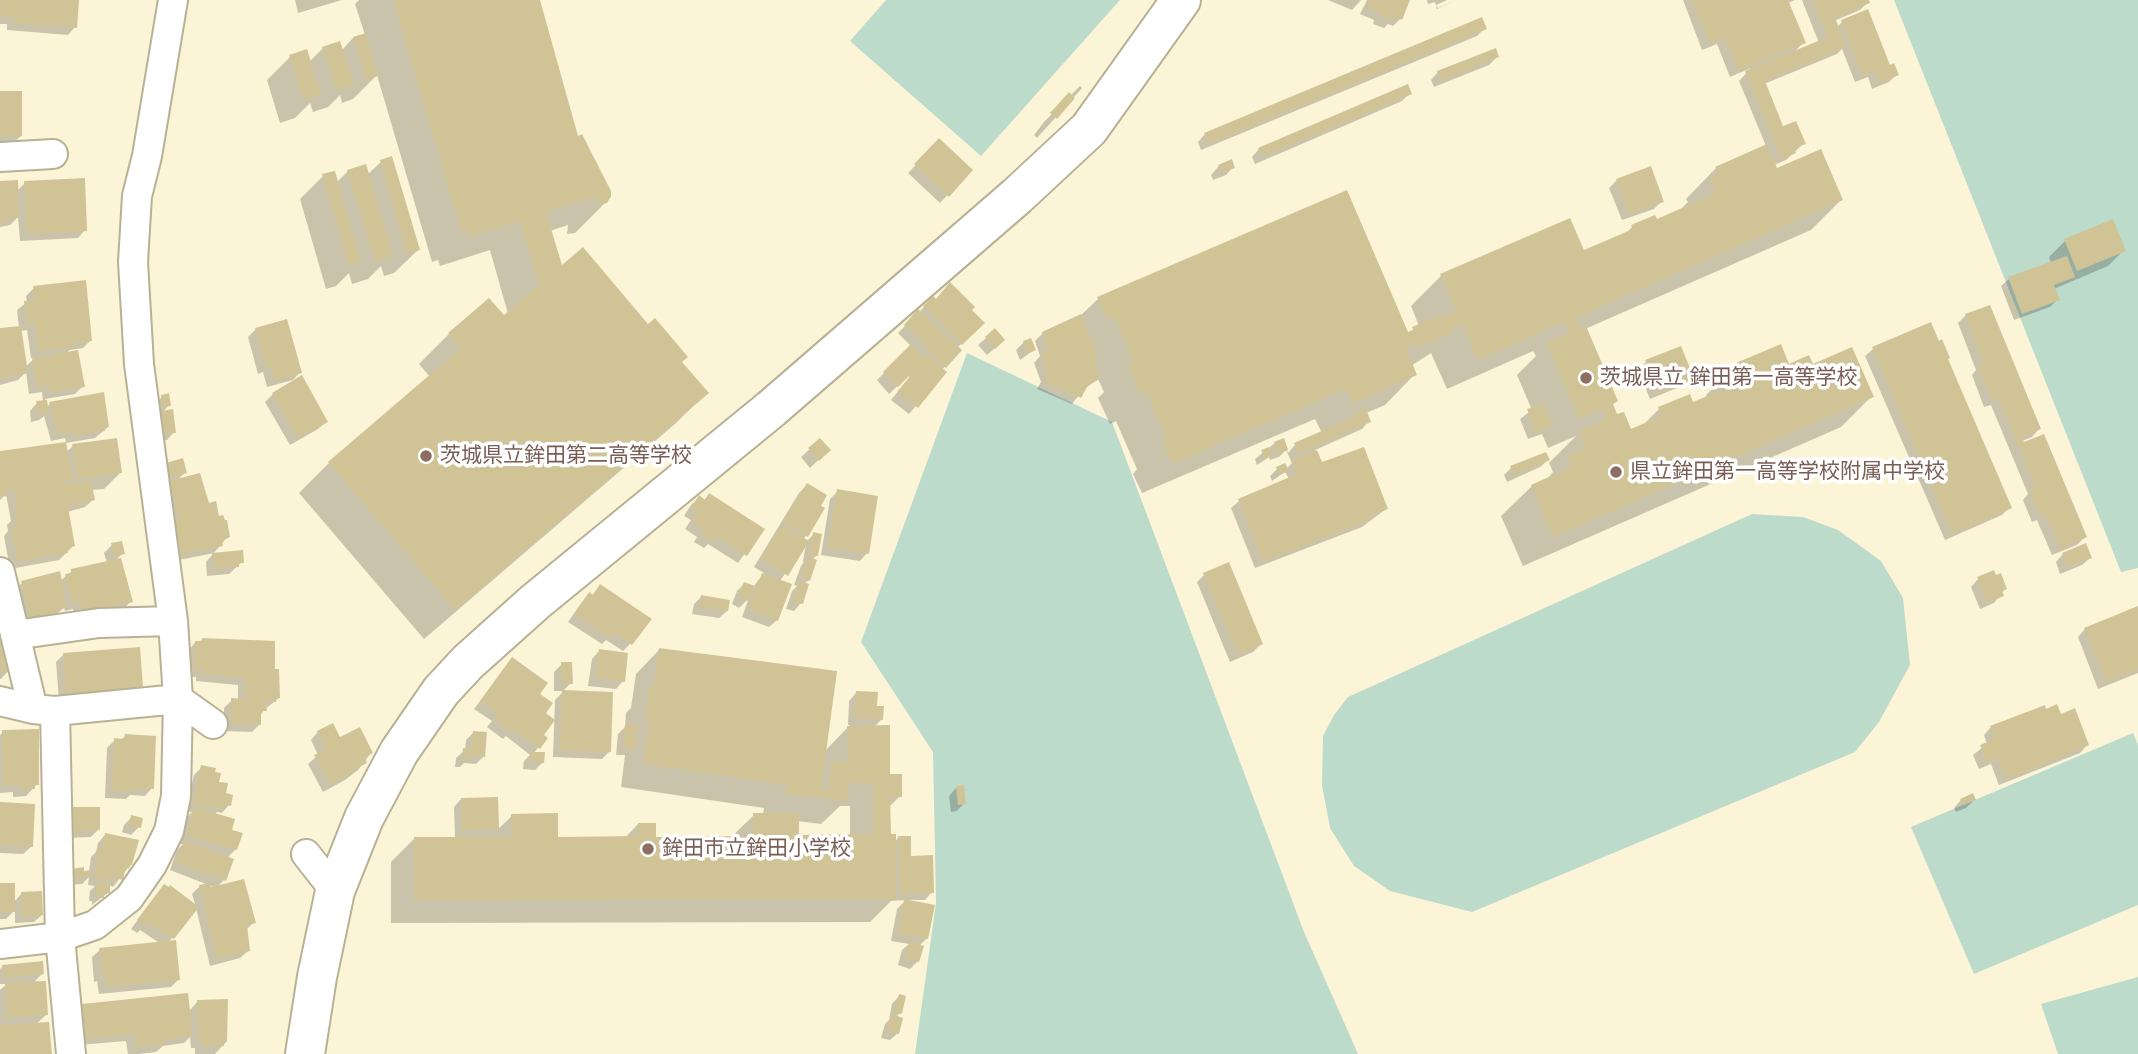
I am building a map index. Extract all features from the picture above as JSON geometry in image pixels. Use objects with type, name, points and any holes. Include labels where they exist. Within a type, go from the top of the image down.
[{"type":"street","points":[[0,944],[60,937],[96,925],[129,898],[152,865],[169,831],[176,796],[178,699],[173,621],[139,364],[133,262],[137,196],[147,156],[173,0]]},
{"type":"street","points":[[305,1054],[317,976],[335,891],[364,818],[398,752],[433,702],[468,662],[545,593],[771,409],[1017,196],[1089,129],[1181,0]]},
{"type":"street","points":[[0,157],[52,154]]},
{"type":"street","points":[[0,572],[15,635],[44,710],[71,1054]]},
{"type":"street","points":[[15,635],[99,623],[173,621]]},
{"type":"street","points":[[0,701],[44,710],[178,699],[213,724]]},
{"type":"street","points":[[306,855],[335,891]]},
{"type":"green space","points":[[886,0],[1120,0],[981,156],[850,41]]},
{"type":"green space","points":[[1894,0],[2138,0],[2138,568],[2121,572]]},
{"type":"green space","points":[[967,353],[1112,422],[1304,932],[1358,1054],[915,1054],[936,903],[933,752],[861,642]]},
{"type":"green space","points":[[1752,514],[1803,517],[1838,530],[1881,561],[1903,598],[1910,665],[1879,722],[1855,752],[1472,912],[1390,891],[1354,866],[1330,828],[1322,785],[1323,736],[1348,697]]},
{"type":"green space","points":[[2133,733],[2138,745],[2138,905],[1974,974],[1911,827]]},
{"type":"green space","points":[[2138,977],[2138,1054],[2058,1054],[2041,1004]]},
{"type":"building","points":[[1,0],[79,0],[77,28],[14,23],[14,17],[0,16]]},
{"type":"building","points":[[393,0],[540,0],[578,136],[582,134],[611,191],[607,203],[596,205],[598,196],[546,212],[562,265],[583,247],[648,324],[655,318],[688,357],[682,362],[709,393],[455,610],[328,462],[461,348],[448,333],[489,298],[504,315],[539,285],[520,221],[470,237],[468,231],[462,233]]},
{"type":"building","points":[[1370,0],[1410,0],[1402,20],[1395,17],[1393,21],[1367,7]]},
{"type":"building","points":[[1692,0],[1788,0],[1806,43],[1738,70],[1725,38],[1710,44]]},
{"type":"building","points":[[1812,0],[1869,0],[1870,3],[1835,18],[1847,47],[1765,81],[1783,126],[1796,121],[1806,144],[1794,148],[1796,153],[1781,159],[1745,71],[1828,37]]},
{"type":"building","points":[[1868,9],[1890,65],[1894,63],[1899,75],[1880,83],[1875,71],[1863,76],[1841,20]]},
{"type":"building","points":[[1482,17],[1487,29],[1209,144],[1204,133]]},
{"type":"building","points":[[366,33],[378,76],[366,80],[353,37]]},
{"type":"building","points":[[340,41],[354,84],[336,90],[322,47]]},
{"type":"building","points":[[1496,48],[1499,57],[1441,81],[1437,71]]},
{"type":"building","points":[[307,49],[321,95],[303,100],[289,55]]},
{"type":"building","points":[[1408,84],[1412,94],[1263,157],[1258,148]]},
{"type":"building","points":[[0,91],[22,91],[22,136],[0,136]]},
{"type":"building","points":[[1069,92],[1075,98],[1057,119],[1050,113]]},
{"type":"building","points":[[939,138],[973,170],[949,197],[914,164]]},
{"type":"building","points":[[1767,144],[1777,168],[1821,149],[1843,200],[1577,317],[1581,328],[1586,326],[1618,401],[1613,404],[1617,414],[1624,412],[1631,429],[1661,416],[1658,407],[1690,394],[1693,402],[1743,381],[1736,363],[1781,344],[1789,364],[1809,355],[1813,364],[1852,347],[1874,397],[1553,537],[1531,485],[1571,467],[1567,456],[1586,448],[1578,431],[1606,419],[1602,409],[1579,419],[1546,343],[1569,333],[1564,322],[1478,360],[1462,324],[1451,328],[1453,332],[1420,346],[1419,343],[1406,348],[1417,375],[1352,404],[1346,389],[1172,464],[1162,442],[1167,440],[1146,392],[1140,395],[1128,366],[1134,362],[1114,316],[1106,319],[1097,297],[1347,190],[1408,332],[1413,330],[1412,327],[1456,311],[1440,274],[1570,218],[1584,250],[1633,229],[1631,225],[1655,215],[1657,219],[1716,193],[1709,178],[1719,173],[1715,167]]},
{"type":"building","points":[[392,156],[420,250],[407,254],[380,160]]},
{"type":"building","points":[[1232,159],[1235,168],[1221,173],[1218,165]]},
{"type":"building","points":[[366,164],[393,256],[375,262],[347,170]]},
{"type":"building","points":[[1651,166],[1664,202],[1629,214],[1616,179]]},
{"type":"building","points":[[335,171],[361,263],[349,267],[322,174]]},
{"type":"building","points":[[85,178],[87,231],[27,234],[24,181]]},
{"type":"building","points":[[18,180],[19,218],[7,218],[7,223],[0,223],[0,181]]},
{"type":"building","points":[[2113,219],[2126,251],[2077,271],[2064,239]]},
{"type":"building","points":[[2067,256],[2075,277],[2054,285],[2060,300],[2022,314],[2008,277]]},
{"type":"building","points":[[86,280],[92,341],[74,343],[75,347],[38,351],[35,323],[27,324],[24,301],[35,300],[33,286]]},
{"type":"building","points":[[950,282],[975,307],[972,310],[985,323],[962,345],[923,306],[933,296],[936,299]]},
{"type":"building","points":[[1990,305],[2041,429],[2022,437],[2024,442],[2044,434],[2087,537],[2060,549],[2045,514],[2040,516],[2029,490],[2036,488],[1998,398],[1992,401],[1978,366],[1984,364],[1965,314]]},
{"type":"building","points":[[918,309],[962,350],[946,368],[904,325]]},
{"type":"building","points":[[1081,314],[1097,354],[1094,355],[1100,379],[1088,385],[1081,398],[1044,381],[1048,373],[1041,354],[1048,351],[1042,332]]},
{"type":"building","points":[[287,319],[302,373],[275,381],[270,366],[266,367],[255,328]]},
{"type":"building","points":[[1931,322],[1939,341],[1942,339],[1950,358],[1948,359],[2012,508],[1952,534],[1872,347]]},
{"type":"building","points":[[21,326],[28,373],[0,379],[0,328]]},
{"type":"building","points":[[995,328],[1005,340],[995,349],[985,337]]},
{"type":"building","points":[[1031,338],[1036,350],[1027,354],[1023,341]]},
{"type":"building","points":[[911,344],[925,358],[927,355],[947,372],[918,408],[897,392],[918,367],[898,387],[883,372]]},
{"type":"building","points":[[1681,346],[1694,378],[1658,393],[1645,360]]},
{"type":"building","points":[[78,350],[85,387],[50,393],[49,385],[37,388],[32,358]]},
{"type":"building","points":[[302,375],[328,422],[298,439],[272,393]]},
{"type":"building","points":[[104,392],[109,427],[104,428],[105,431],[73,436],[72,432],[58,434],[49,402]]},
{"type":"building","points":[[169,393],[171,406],[162,407],[161,395]]},
{"type":"building","points":[[47,400],[49,413],[39,415],[36,401]]},
{"type":"building","points":[[1544,403],[1553,426],[1536,433],[1527,409]]},
{"type":"building","points":[[1365,406],[1371,422],[1299,454],[1294,443],[1356,416],[1354,411]]},
{"type":"building","points":[[173,409],[176,433],[165,434],[161,411]]},
{"type":"building","points":[[117,438],[122,473],[77,479],[72,444]]},
{"type":"building","points":[[820,438],[831,450],[819,461],[808,448]]},
{"type":"building","points":[[1284,438],[1288,450],[1278,454],[1274,442]]},
{"type":"building","points":[[66,442],[73,480],[65,481],[66,485],[91,480],[95,500],[68,507],[75,546],[67,548],[68,553],[17,562],[11,527],[16,526],[14,516],[18,515],[14,489],[6,490],[7,496],[0,497],[0,451]]},
{"type":"building","points":[[1269,447],[1273,455],[1265,459],[1261,450]]},
{"type":"building","points":[[1364,447],[1388,509],[1370,516],[1371,520],[1263,561],[1238,499],[1297,474],[1291,461],[1317,450],[1322,462]]},
{"type":"building","points":[[1546,452],[1550,460],[1514,475],[1510,466]]},
{"type":"building","points":[[183,458],[187,473],[171,478],[166,463]]},
{"type":"building","points":[[1285,463],[1289,471],[1279,475],[1276,467]]},
{"type":"building","points":[[200,473],[209,503],[216,501],[219,516],[223,515],[227,520],[230,537],[222,541],[223,546],[181,554],[175,520],[180,519],[169,481]]},
{"type":"building","points":[[807,483],[827,495],[821,506],[825,508],[808,537],[783,522]]},
{"type":"building","points":[[837,489],[878,496],[869,554],[828,548]]},
{"type":"building","points":[[709,493],[765,529],[747,556],[716,536],[713,542],[700,534],[703,529],[692,521],[697,512],[691,508],[699,495],[705,500]]},
{"type":"building","points":[[782,525],[809,541],[788,576],[761,559]]},
{"type":"building","points":[[813,532],[822,534],[818,556],[809,555]]},
{"type":"building","points":[[122,541],[125,554],[114,556],[111,543]]},
{"type":"building","points":[[2086,543],[2092,558],[2068,567],[2062,553]]},
{"type":"building","points":[[243,550],[244,563],[239,563],[239,567],[214,569],[212,553]]},
{"type":"building","points":[[808,556],[817,560],[810,581],[801,577]]},
{"type":"building","points":[[121,558],[133,602],[83,614],[81,602],[72,604],[65,574],[71,573],[71,569]]},
{"type":"building","points":[[1229,562],[1263,644],[1238,655],[1203,573]]},
{"type":"building","points":[[1994,570],[1996,575],[2001,573],[2007,589],[2002,591],[2004,596],[1987,603],[1977,577]]},
{"type":"building","points":[[60,571],[67,607],[31,619],[21,581]]},
{"type":"building","points":[[762,573],[792,584],[778,621],[748,609]]},
{"type":"building","points":[[799,581],[809,584],[803,604],[793,602]]},
{"type":"building","points":[[744,582],[755,586],[748,601],[738,596]]},
{"type":"building","points":[[600,584],[652,619],[632,645],[614,633],[611,638],[574,614],[589,592],[593,595]]},
{"type":"building","points":[[701,595],[730,600],[728,611],[699,607]]},
{"type":"building","points":[[2138,606],[2138,669],[2106,682],[2084,628]]},
{"type":"building","points":[[1,635],[10,672],[0,672]]},
{"type":"building","points":[[202,638],[275,641],[275,669],[279,669],[280,698],[276,698],[276,702],[266,702],[267,711],[261,711],[261,725],[231,724],[231,698],[245,699],[245,678],[203,674],[203,670],[194,670],[195,641],[202,641]]},
{"type":"building","points":[[140,647],[143,687],[66,694],[63,653]]},
{"type":"building","points":[[659,648],[837,671],[821,790],[827,791],[832,761],[848,763],[847,726],[890,725],[890,774],[902,774],[902,797],[890,797],[891,834],[896,834],[896,899],[414,900],[414,837],[511,837],[511,814],[558,813],[558,837],[638,836],[638,823],[656,823],[656,837],[753,836],[753,813],[799,813],[799,835],[873,834],[873,783],[848,783],[847,801],[785,794],[787,785],[643,764],[649,723],[645,723],[649,688],[653,688]]},
{"type":"building","points":[[599,649],[628,653],[625,682],[595,678]]},
{"type":"building","points":[[512,657],[548,683],[540,694],[553,703],[546,713],[555,720],[544,735],[548,738],[540,749],[494,719],[498,713],[480,701]]},
{"type":"building","points":[[561,662],[572,662],[573,684],[561,684]]},
{"type":"building","points":[[562,690],[613,692],[611,752],[560,750]]},
{"type":"building","points":[[856,691],[878,692],[877,706],[884,706],[883,720],[854,718]]},
{"type":"building","points":[[2057,704],[2061,714],[2075,708],[2089,745],[2007,779],[1998,758],[1987,763],[1980,745],[1995,739],[1990,726],[2045,705],[2046,709]]},
{"type":"building","points":[[333,723],[340,737],[360,727],[373,753],[365,757],[367,763],[353,770],[354,773],[331,785],[314,755],[326,749],[317,731]]},
{"type":"building","points":[[625,724],[638,725],[636,749],[623,748]]},
{"type":"building","points":[[39,729],[39,785],[35,785],[35,789],[20,790],[20,785],[3,786],[2,730]]},
{"type":"building","points":[[473,731],[487,732],[485,757],[470,756],[469,760],[462,760],[463,748],[471,749]]},
{"type":"building","points":[[125,734],[156,736],[154,789],[112,791],[114,738],[124,739]]},
{"type":"building","points":[[531,752],[545,752],[544,763],[530,762]]},
{"type":"building","points":[[201,765],[216,768],[215,772],[221,773],[219,782],[228,783],[226,793],[233,795],[231,806],[223,804],[222,810],[193,804]]},
{"type":"building","points":[[964,785],[966,804],[958,805],[956,786]]},
{"type":"building","points":[[1973,793],[1976,800],[1963,805],[1960,799]]},
{"type":"building","points":[[498,797],[499,829],[462,830],[461,798]]},
{"type":"building","points":[[0,802],[35,804],[33,847],[0,845]]},
{"type":"building","points":[[72,807],[100,807],[100,830],[72,831]]},
{"type":"building","points":[[194,807],[235,819],[232,830],[243,833],[237,850],[186,836]]},
{"type":"building","points":[[131,815],[143,818],[141,828],[129,825]]},
{"type":"building","points":[[105,833],[139,840],[132,865],[129,869],[126,867],[123,880],[95,878],[98,848],[102,849]]},
{"type":"building","points":[[898,836],[911,836],[911,856],[933,855],[934,893],[900,894]]},
{"type":"building","points":[[184,840],[234,859],[226,881],[176,863]]},
{"type":"building","points":[[84,867],[84,871],[92,870],[92,877],[72,878],[71,869]]},
{"type":"building","points":[[244,879],[256,923],[247,925],[250,951],[217,959],[199,885],[209,883],[211,887]]},
{"type":"building","points":[[97,882],[110,883],[110,893],[104,893],[104,898],[99,898],[99,894],[96,894]]},
{"type":"building","points":[[0,883],[15,883],[15,912],[0,912]]},
{"type":"building","points":[[164,884],[169,887],[170,885],[199,907],[174,939],[148,923],[146,927],[137,920]]},
{"type":"building","points":[[42,891],[43,915],[22,917],[21,892]]},
{"type":"building","points":[[904,899],[935,905],[928,939],[898,933]]},
{"type":"building","points":[[176,940],[180,980],[106,987],[99,948]]},
{"type":"building","points":[[910,941],[924,946],[919,962],[904,958]]},
{"type":"building","points":[[43,961],[44,974],[3,978],[2,965]]},
{"type":"building","points":[[46,981],[48,1015],[7,1018],[5,982]]},
{"type":"building","points":[[188,993],[193,1036],[165,1040],[166,1045],[135,1048],[134,1034],[86,1039],[82,1004]]},
{"type":"building","points":[[899,994],[906,996],[902,1014],[894,1012]]},
{"type":"building","points":[[228,999],[227,1042],[223,1042],[224,1046],[202,1046],[202,1041],[198,1041],[197,1000]]},
{"type":"building","points":[[892,1014],[903,1018],[899,1034],[887,1031]]},
{"type":"building","points":[[49,1022],[52,1054],[0,1054],[0,1025]]},
{"type":"place","name":"茨城県立 鉾田第一高等学校","points":[[1586,378]]},
{"type":"place","name":"茨城県立鉾田第二高等学校","points":[[426,456]]},
{"type":"place","name":"県立鉾田第一高等学校附属中学校","points":[[1616,472]]},
{"type":"place","name":"鉾田市立鉾田小学校","points":[[648,849]]}]
